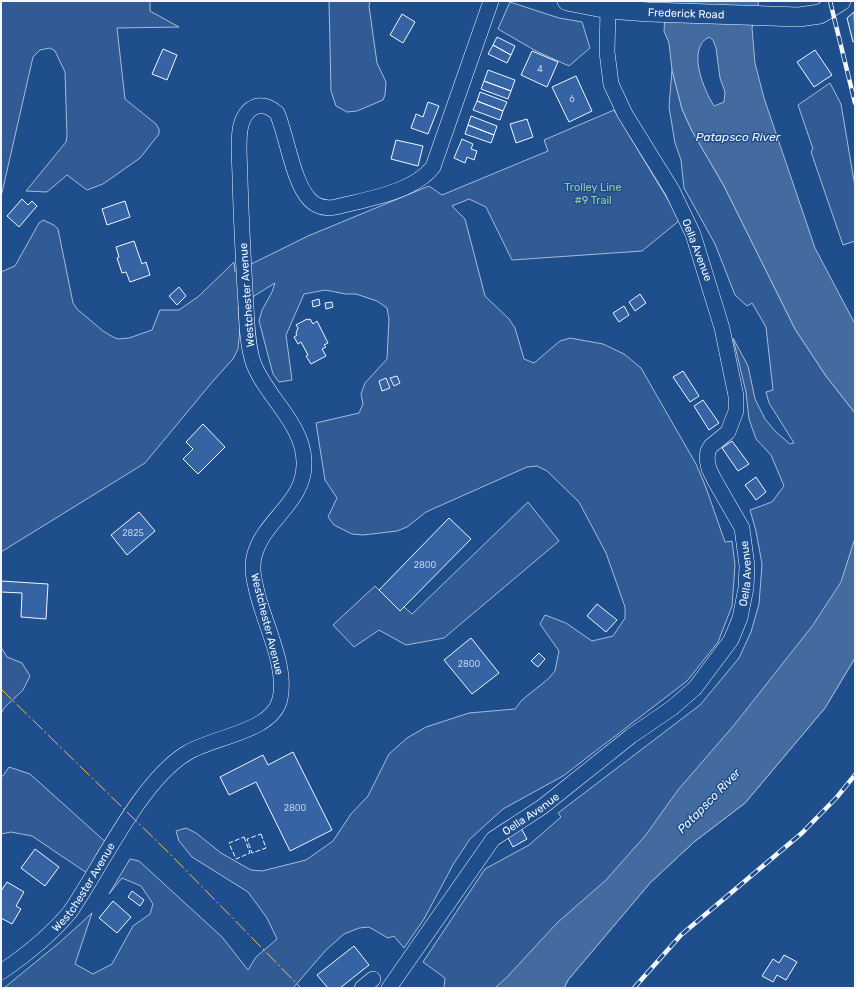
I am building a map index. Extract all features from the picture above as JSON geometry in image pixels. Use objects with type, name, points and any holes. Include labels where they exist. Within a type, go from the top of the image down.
[{"type":"main road","name":"Frederick Road","points":[[567,1],[608,8],[649,12],[782,17],[808,17],[820,14],[841,1]]},
{"type":"street","name":"Westchester Avenue","points":[[1,972],[30,951],[56,929],[70,912],[144,795],[173,762],[188,752],[262,722],[274,712],[279,702],[281,675],[254,582],[254,559],[264,535],[297,493],[304,475],[304,459],[300,442],[266,387],[253,362],[247,318],[243,252],[240,145],[241,126],[246,114],[252,108],[261,106],[270,107],[277,113],[302,189],[310,200],[318,206],[327,209],[336,207],[398,190],[418,182],[433,167],[491,1]]},
{"type":"street","name":"Oella Avenue","points":[[389,988],[493,839],[542,807],[631,736],[672,708],[695,688],[731,640],[740,618],[746,588],[746,560],[742,528],[714,481],[707,459],[708,451],[728,432],[736,411],[736,396],[722,328],[693,234],[672,190],[624,114],[611,84],[607,52],[608,8]]},
{"type":"shaded area","points":[[1,1],[150,1],[150,11],[179,27],[117,28],[125,99],[156,124],[159,129],[159,134],[140,158],[103,184],[87,190],[67,175],[47,192],[26,191],[66,142],[67,136],[65,72],[55,51],[50,48],[40,50],[33,57],[1,197]]},
{"type":"shaded area","points":[[329,1],[370,1],[369,6],[377,63],[386,82],[385,95],[383,100],[357,111],[347,112],[336,106],[331,91]]},
{"type":"shaded area","points":[[510,2],[559,18],[582,22],[590,48],[569,66],[536,51],[498,29]]},
{"type":"shaded area","points":[[672,70],[682,109],[692,131],[724,186],[795,329],[826,376],[855,413],[855,658],[825,708],[745,803],[694,842],[650,883],[568,980],[564,988],[444,988],[445,978],[423,962],[485,869],[529,845],[561,817],[558,813],[700,705],[739,658],[751,632],[759,604],[762,564],[756,531],[750,510],[772,502],[784,486],[771,455],[756,439],[749,419],[746,392],[733,338],[748,366],[755,399],[765,419],[775,431],[790,444],[794,443],[769,403],[766,392],[773,390],[766,327],[752,303],[747,306],[735,295],[715,244],[684,188],[681,160],[675,143],[669,107]]},
{"type":"shaded area","points":[[830,83],[841,104],[855,187],[855,241],[843,245],[811,152],[813,149],[798,105]]},
{"type":"shaded area","points":[[614,110],[680,220],[642,251],[512,260],[486,207],[469,199],[452,206],[465,219],[485,296],[509,319],[515,328],[524,359],[534,363],[560,341],[570,338],[603,344],[624,354],[641,368],[696,464],[725,542],[732,541],[735,565],[732,606],[718,642],[687,681],[563,776],[503,809],[470,839],[454,863],[424,919],[404,948],[394,936],[388,938],[369,927],[359,928],[344,934],[326,950],[293,988],[4,988],[59,943],[92,913],[75,964],[93,974],[112,964],[133,926],[150,914],[153,904],[141,886],[122,878],[109,894],[130,859],[139,861],[222,937],[248,970],[256,957],[277,939],[267,918],[248,892],[192,857],[179,841],[176,831],[186,828],[196,833],[221,853],[251,870],[262,871],[306,860],[333,841],[351,814],[368,796],[389,754],[407,738],[426,727],[469,713],[515,709],[522,700],[548,679],[555,671],[559,651],[540,624],[545,615],[566,623],[592,641],[613,636],[625,618],[625,607],[606,553],[579,502],[547,471],[537,466],[527,467],[426,512],[407,527],[397,531],[363,535],[352,534],[334,525],[328,517],[337,498],[325,480],[316,423],[359,413],[363,404],[361,394],[365,383],[387,359],[389,319],[387,308],[377,301],[356,294],[346,294],[325,290],[304,294],[286,335],[292,380],[279,382],[273,374],[259,321],[262,310],[272,292],[275,283],[238,306],[240,328],[238,349],[233,359],[145,463],[1,552],[1,272],[15,266],[39,223],[43,220],[54,225],[58,229],[73,303],[77,309],[103,331],[118,339],[129,338],[152,330],[160,310],[179,310],[199,296],[234,262],[235,272],[308,236],[429,186],[442,195],[548,151],[544,140]]},
{"type":"shaded area","points":[[528,502],[559,541],[444,638],[406,645],[379,630],[354,647],[333,625],[375,586],[400,611],[404,607],[412,614]]},
{"type":"shaded area","points":[[1,647],[7,657],[22,663],[30,676],[23,690],[4,708],[1,714]]},
{"type":"shaded area","points":[[9,767],[30,774],[109,845],[87,873],[32,836],[11,832],[1,834],[1,776],[3,776]]},
{"type":"water","name":"Patapsco River","points":[[666,1],[759,1],[752,28],[755,63],[764,98],[815,248],[855,324],[855,413],[826,376],[795,329],[724,186],[692,131],[682,109],[672,70],[669,43],[664,31]],"holes":[[[709,37],[713,40],[716,48],[720,78],[725,92],[724,102],[714,106],[702,80],[698,60],[702,43]]]},
{"type":"water","name":"Patapsco River","points":[[855,538],[855,658],[825,708],[745,803],[694,842],[650,883],[568,980],[564,988],[495,988],[557,923],[606,880],[645,836],[678,790],[735,724],[813,625],[841,582]]},
{"type":"building","points":[[854,12],[855,41],[853,42],[847,18]]},
{"type":"building","points":[[402,14],[415,22],[403,43],[390,35]]},
{"type":"building","points":[[497,37],[515,46],[511,55],[493,45]]},
{"type":"building","points":[[493,45],[511,55],[507,63],[488,54]]},
{"type":"building","points":[[163,49],[177,55],[167,80],[152,74]]},
{"type":"building","points":[[815,50],[832,75],[814,87],[797,62]]},
{"type":"building","points":[[532,51],[558,62],[547,87],[521,75]]},
{"type":"building","points":[[488,70],[515,80],[511,91],[484,81]]},
{"type":"building","points":[[576,76],[592,111],[569,122],[552,87]]},
{"type":"building","points":[[484,81],[511,91],[508,99],[481,89]]},
{"type":"building","points":[[480,92],[507,102],[503,111],[477,101]]},
{"type":"building","points":[[477,101],[503,111],[500,120],[473,110]]},
{"type":"building","points":[[428,102],[439,106],[428,134],[411,128],[416,114],[423,117]]},
{"type":"building","points":[[471,116],[497,126],[494,135],[468,125]]},
{"type":"building","points":[[527,119],[533,137],[516,143],[510,124]]},
{"type":"building","points":[[468,125],[494,135],[491,143],[465,134]]},
{"type":"building","points":[[462,139],[473,144],[471,149],[477,151],[474,160],[467,157],[465,163],[454,158]]},
{"type":"building","points":[[396,140],[423,146],[418,166],[391,159]]},
{"type":"building","points":[[22,199],[28,205],[32,201],[37,206],[19,227],[7,216]]},
{"type":"building","points":[[125,201],[130,217],[107,225],[102,209]]},
{"type":"building","points":[[134,241],[142,264],[146,262],[150,275],[130,282],[126,272],[122,273],[117,258],[119,257],[116,247]]},
{"type":"building","points":[[179,287],[186,296],[177,305],[169,296]]},
{"type":"building","points":[[640,294],[646,303],[635,311],[629,302]]},
{"type":"building","points":[[319,299],[320,305],[313,307],[312,301]]},
{"type":"building","points":[[332,302],[333,307],[326,309],[325,303]]},
{"type":"building","points":[[624,306],[629,315],[619,322],[613,313]]},
{"type":"building","points":[[310,319],[313,324],[317,321],[328,343],[324,345],[326,347],[322,349],[326,356],[311,364],[306,356],[308,355],[301,342],[298,344],[294,337],[297,335],[296,333],[298,328],[296,325]]},
{"type":"building","points":[[683,371],[699,396],[690,402],[673,377]]},
{"type":"building","points":[[397,376],[400,383],[394,386],[390,378]]},
{"type":"building","points":[[386,378],[390,388],[382,391],[379,381]]},
{"type":"building","points":[[703,400],[719,423],[709,430],[694,406]]},
{"type":"building","points":[[203,424],[225,447],[198,474],[183,459],[193,449],[186,442]]},
{"type":"building","points":[[732,441],[749,464],[738,471],[722,448]]},
{"type":"building","points":[[756,477],[766,492],[756,500],[745,485]]},
{"type":"building","points":[[139,512],[155,531],[127,555],[111,535]]},
{"type":"building","points":[[449,518],[471,539],[400,611],[379,590]]},
{"type":"building","points":[[1,581],[48,584],[46,619],[21,617],[22,593],[1,592]]},
{"type":"building","points":[[597,604],[617,620],[606,632],[587,616]]},
{"type":"building","points":[[471,638],[499,673],[472,694],[444,660]]},
{"type":"building","points":[[539,653],[545,659],[538,667],[531,661]]},
{"type":"building","points":[[293,752],[332,830],[290,851],[256,782],[229,795],[220,777],[263,755],[268,765]]},
{"type":"building","points":[[521,828],[527,839],[513,847],[507,836]]},
{"type":"building","points":[[35,849],[59,867],[45,886],[21,868]]},
{"type":"building","points":[[7,882],[24,892],[16,906],[21,909],[12,924],[1,918],[1,891]]},
{"type":"building","points":[[132,891],[144,900],[140,906],[128,897]]},
{"type":"building","points":[[113,901],[131,917],[117,933],[99,918]]},
{"type":"building","points":[[354,946],[369,965],[340,988],[328,988],[317,975]]},
{"type":"building","points":[[784,955],[797,962],[786,980],[777,975],[773,982],[762,976],[773,959],[779,963]]},
{"type":"railway","points":[[830,1],[855,103]]},
{"type":"railway","points":[[634,988],[681,935],[802,833],[837,797],[855,775]]},
{"type":"fence","points":[[261,834],[266,848],[252,853],[247,839],[261,834]]},
{"type":"fence","points":[[244,837],[250,853],[236,859],[229,843],[244,837]]},
{"type":"power","points":[[1,689],[170,854],[301,988]]},
{"type":"park label","name":"Trolley Line #9 Trail","points":[[593,193]]}]
